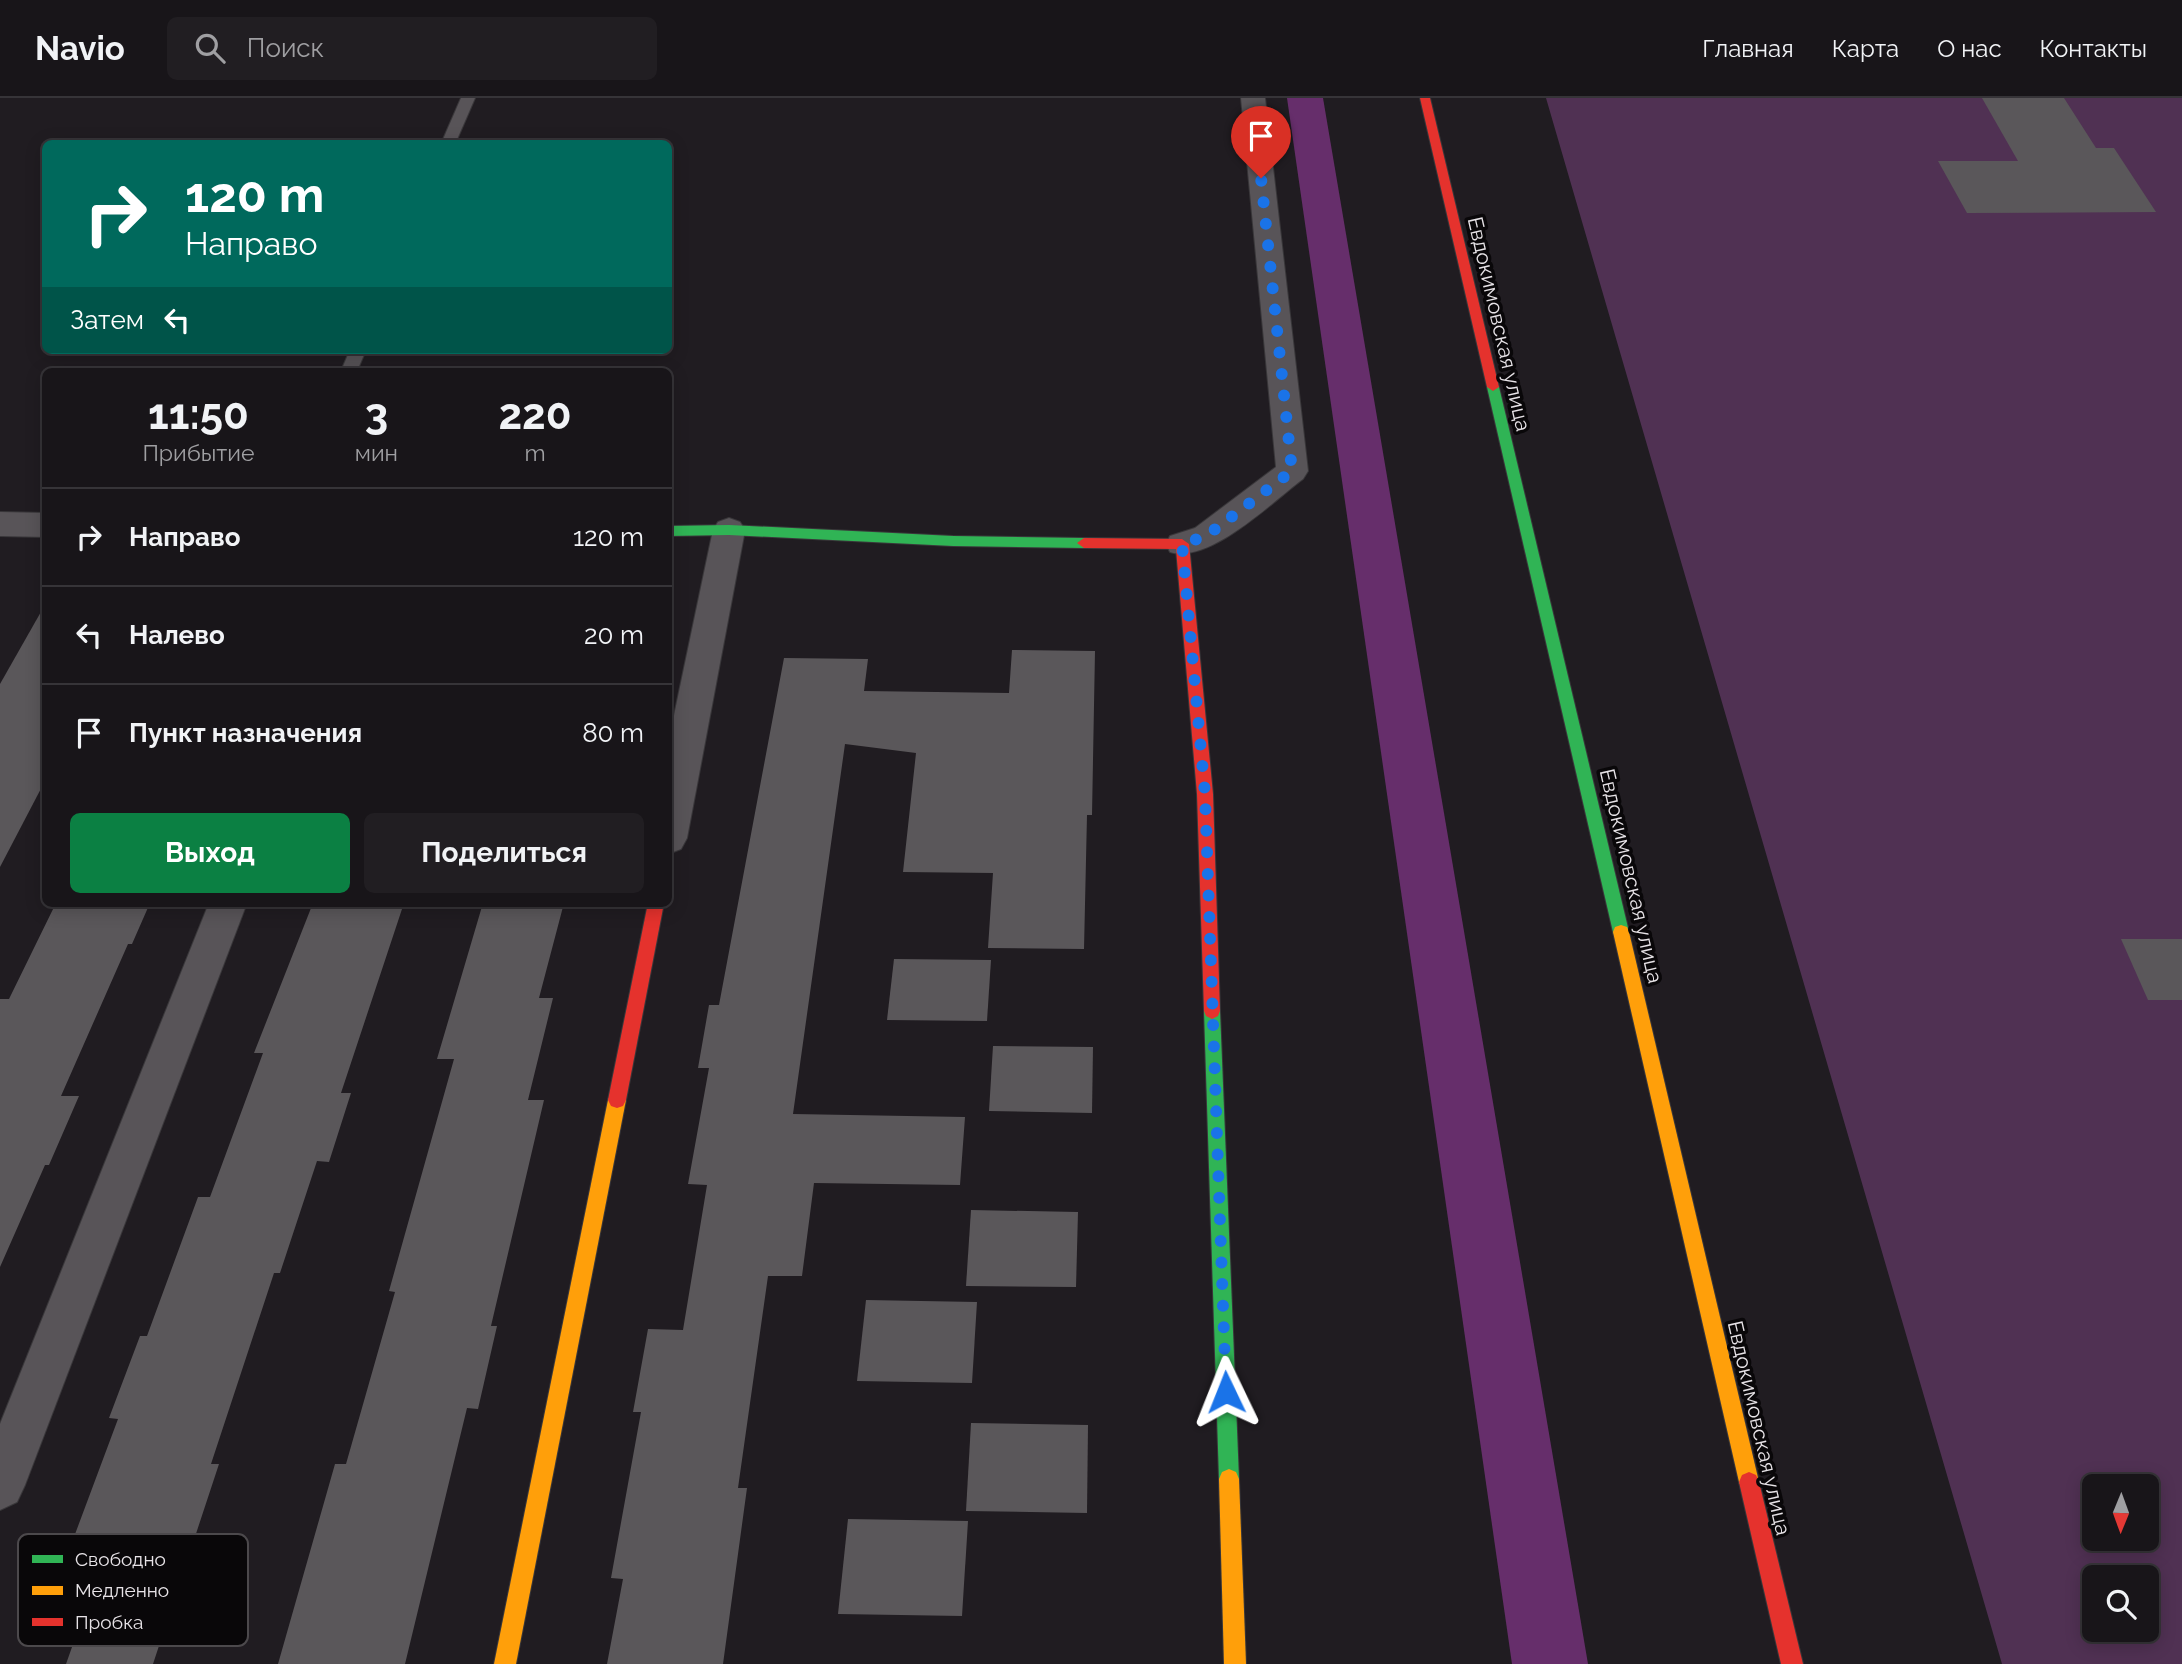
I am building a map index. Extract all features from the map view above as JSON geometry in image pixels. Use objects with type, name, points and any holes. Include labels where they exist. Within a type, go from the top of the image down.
[{"type":"street","points":[[672,531],[729,530],[953,541],[1182,544],[1206,536],[1292,471],[1253,98]]},
{"type":"street","name":"Евдокимовская улица","points":[[1425,98],[1792,1664]]},
{"type":"street","points":[[0,554],[21,524]]},
{"type":"street","points":[[672,818],[729,530]]},
{"type":"street","points":[[1182,544],[1205,794],[1235,1664]]},
{"type":"street","points":[[0,1485],[226,907]]},
{"type":"street","points":[[505,1664],[655,907]]},
{"type":"lane","points":[[450,140],[468,98]]},
{"type":"shaded area","points":[[1546,98],[2182,98],[2182,1664],[2002,1664]]},
{"type":"building","points":[[1982,98],[2064,98],[2096,148],[2114,148],[2156,212],[1967,213],[1938,161],[2018,161]]},
{"type":"building","points":[[42,610],[42,787],[0,867],[0,684]]},
{"type":"building","points":[[1012,650],[1095,651],[1092,815],[1087,815],[1084,949],[988,948],[993,873],[903,872],[916,753],[845,744],[793,1114],[965,1117],[960,1185],[814,1183],[802,1276],[768,1276],[738,1488],[747,1488],[723,1664],[607,1664],[623,1579],[611,1578],[641,1412],[633,1412],[648,1329],[683,1330],[707,1185],[688,1184],[709,1068],[698,1068],[709,1005],[719,1005],[784,658],[868,659],[864,691],[1009,693]]},
{"type":"building","points":[[54,907],[148,907],[132,944],[128,944],[61,1096],[79,1096],[0,1267],[0,999],[9,999]]},
{"type":"building","points":[[311,907],[403,907],[341,1093],[351,1093],[329,1162],[317,1161],[280,1273],[274,1273],[211,1464],[219,1464],[196,1534],[75,1534],[118,1419],[109,1418],[140,1336],[147,1336],[198,1197],[210,1197],[263,1053],[254,1053]]},
{"type":"building","points":[[482,907],[563,907],[539,998],[553,998],[528,1100],[544,1100],[491,1326],[497,1326],[478,1409],[467,1408],[405,1664],[278,1664],[335,1464],[346,1464],[395,1292],[389,1291],[454,1059],[437,1059]]},
{"type":"building","points":[[2121,939],[2182,939],[2182,1000],[2148,1000]]},
{"type":"building","points":[[894,959],[991,960],[987,1021],[887,1020]]},
{"type":"building","points":[[993,1046],[1093,1047],[1092,1113],[989,1111]]},
{"type":"building","points":[[971,1210],[1078,1212],[1076,1287],[966,1286]]},
{"type":"building","points":[[866,1300],[977,1302],[972,1383],[857,1381]]},
{"type":"building","points":[[971,1423],[1088,1425],[1087,1513],[966,1511]]},
{"type":"building","points":[[848,1519],[968,1521],[962,1616],[838,1614]]},
{"type":"building","points":[[72,1646],[159,1646],[153,1664],[66,1664]]},
{"type":"waterway","points":[[1305,98],[1550,1664]]},
{"type":"traffic: fast","points":[[1493,387],[1621,932]]},
{"type":"traffic: fast","points":[[672,531],[729,530],[953,541],[1084,543]]},
{"type":"traffic: fast","points":[[1212,1011],[1229,1479]]},
{"type":"traffic: slow","points":[[1621,932],[1749,1482]]},
{"type":"traffic: slow","points":[[505,1664],[617,1100]]},
{"type":"traffic: slow","points":[[1229,1479],[1235,1664]]},
{"type":"traffic: jam","points":[[1425,98],[1493,387]]},
{"type":"traffic: jam","points":[[1084,543],[1182,544],[1205,794],[1212,1011]]},
{"type":"traffic: jam","points":[[617,1100],[655,907]]},
{"type":"traffic: jam","points":[[1749,1482],[1792,1664]]},
{"type":"route","points":[[1226,1392],[1205,794],[1182,544],[1206,536],[1292,471],[1261,178]]}]
